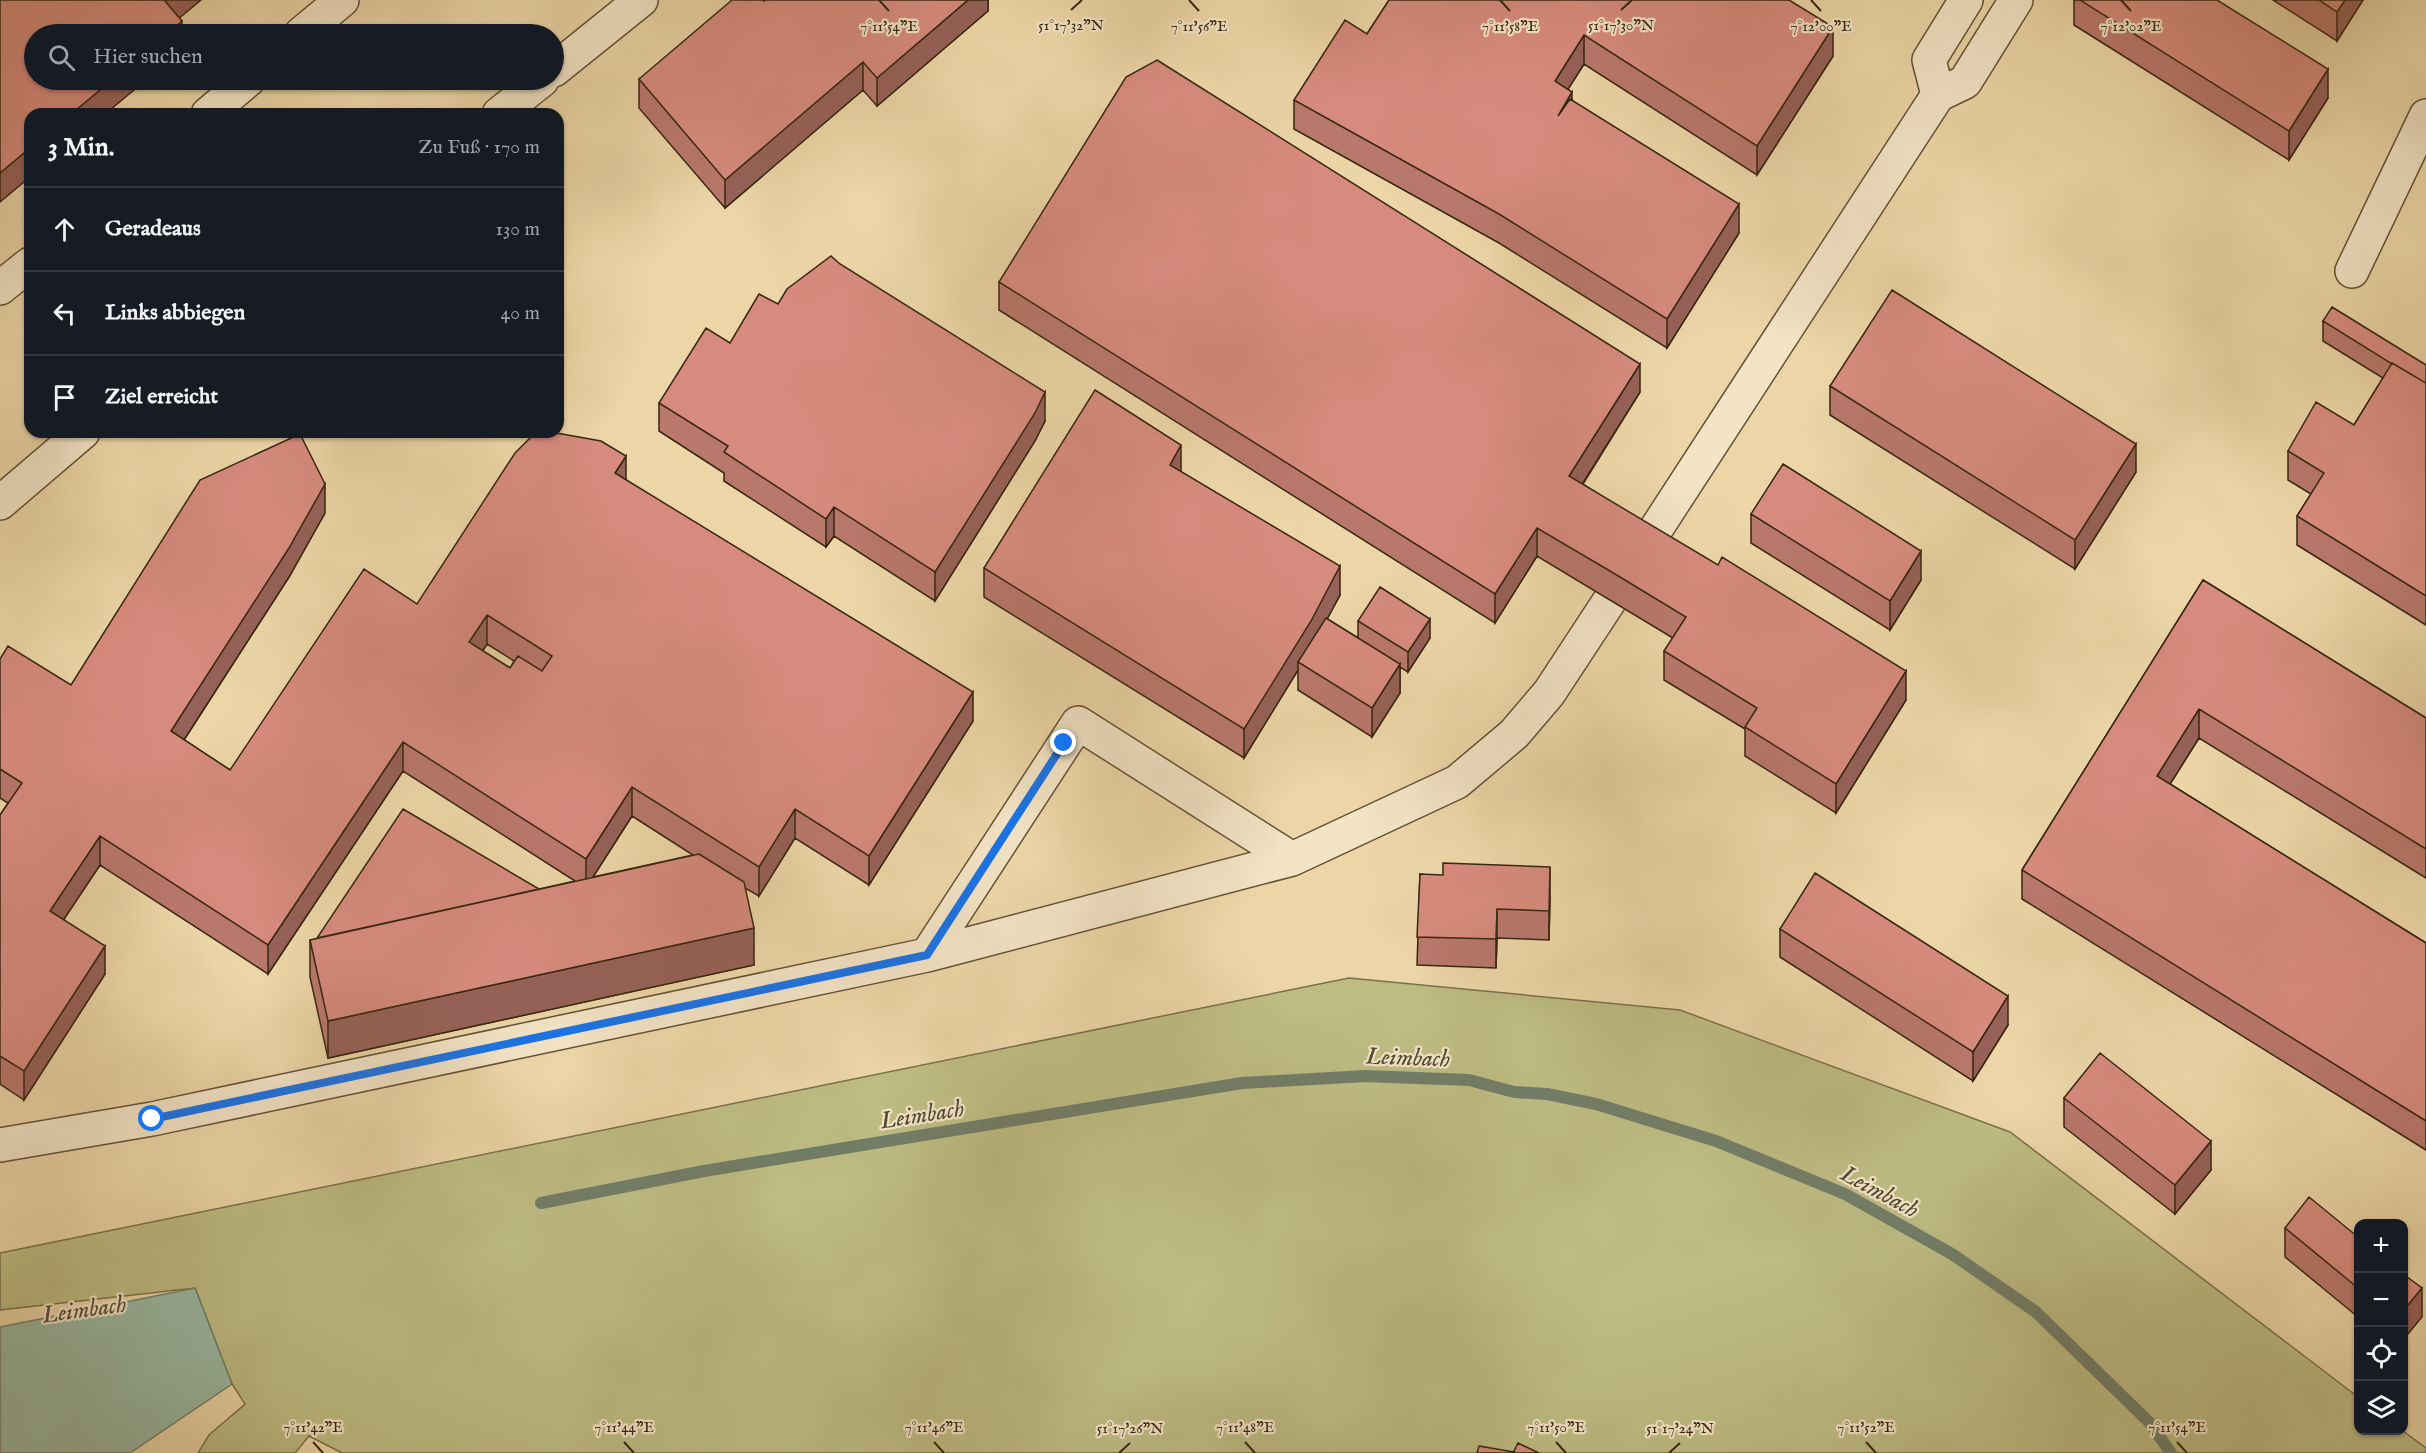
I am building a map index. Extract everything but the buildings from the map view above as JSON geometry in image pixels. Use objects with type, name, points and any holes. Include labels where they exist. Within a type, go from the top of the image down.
[{"type":"lane","points":[[313,24],[342,0]]},
{"type":"lane","points":[[564,62],[641,0]]},
{"type":"lane","points":[[1938,95],[1929,60],[1966,0]]},
{"type":"lane","points":[[1643,549],[1938,95],[1965,82],[2016,0]]},
{"type":"lane","points":[[215,108],[236,90]]},
{"type":"lane","points":[[507,108],[529,90]]},
{"type":"lane","points":[[2352,271],[2426,116]]},
{"type":"lane","points":[[0,288],[24,269]]},
{"type":"lane","points":[[0,503],[76,438]]},
{"type":"lane","points":[[0,1146],[164,1117],[927,955],[1292,859],[1457,782],[1514,734],[1549,693],[1610,600]]},
{"type":"lane","points":[[927,955],[1077,723],[1292,859]]},
{"type":"shaded area","points":[[1349,978],[1680,1010],[2010,1132],[2354,1394],[2354,1435],[2408,1435],[2426,1448],[2426,1453],[342,1453],[309,1436],[295,1453],[198,1453],[209,1435],[245,1404],[232,1384],[195,1288],[0,1310],[0,1253]]},
{"type":"shaded area","points":[[195,1288],[232,1384],[130,1453],[0,1453],[0,1327]]},
{"type":"waterway","name":"Leimbach","points":[[541,1203],[704,1171],[1242,1083],[1365,1076],[1469,1080],[1514,1092],[1547,1094],[1596,1104],[1716,1141],[1845,1194],[1952,1254],[2036,1312],[2149,1422],[2171,1453]]},
{"type":"route","points":[[152,1119],[927,955],[1064,743]]}]
